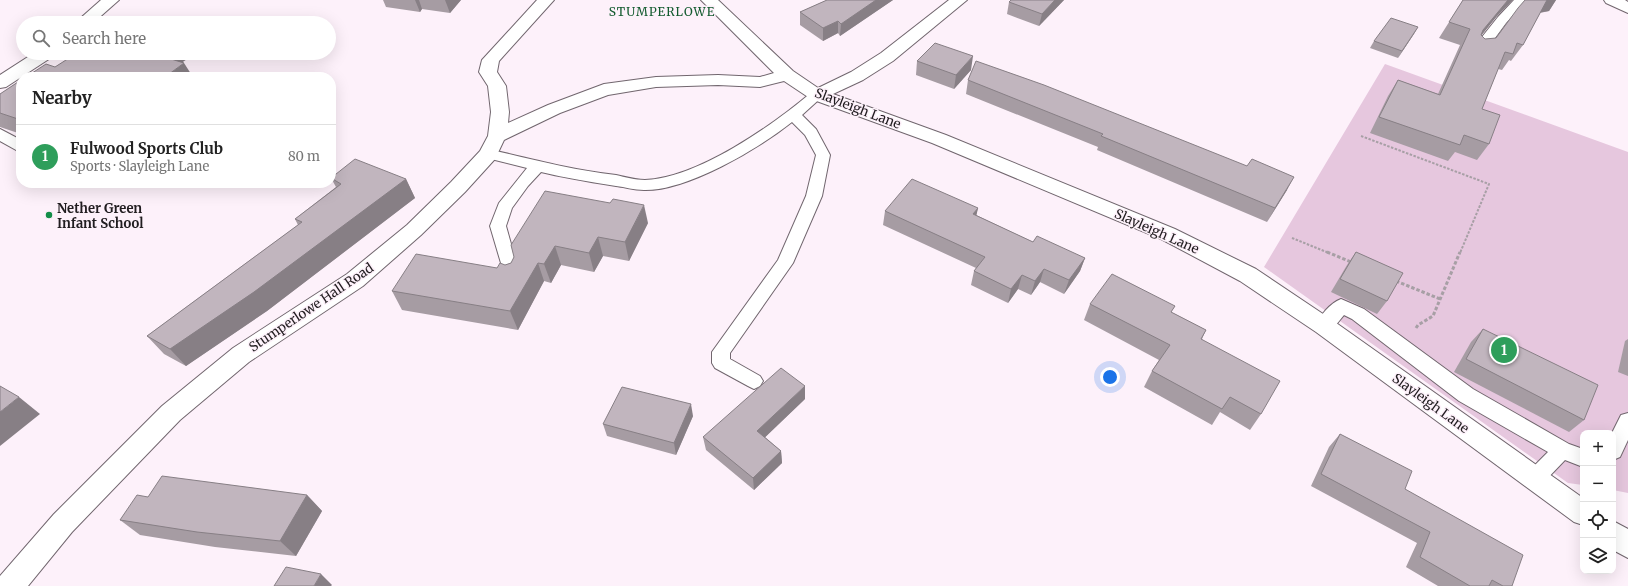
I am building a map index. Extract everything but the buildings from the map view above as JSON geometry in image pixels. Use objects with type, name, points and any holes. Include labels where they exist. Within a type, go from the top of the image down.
[{"type":"street","points":[[92,16],[111,0]]},
{"type":"street","points":[[492,145],[500,112],[497,86],[488,72],[491,60],[546,0]]},
{"type":"street","name":"Slayleigh Lane","points":[[709,0],[766,56],[787,74],[817,94],[939,139],[1168,234],[1248,275],[1324,326],[1580,511]]},
{"type":"street","points":[[817,94],[857,76],[887,57],[959,0]]},
{"type":"street","points":[[1612,0],[1628,8]]},
{"type":"street","points":[[17,72],[35,60]]},
{"type":"street","points":[[0,83],[16,73]]},
{"type":"street","name":"Stumperlowe Hall Road","points":[[10,586],[63,524],[171,412],[240,355],[355,280],[414,230],[458,188],[492,145],[554,109],[604,90],[656,82],[718,80],[760,82],[787,74]]},
{"type":"street","points":[[1616,536],[1628,545]]},
{"type":"lane","points":[[1479,50],[1502,20],[1521,0]]},
{"type":"lane","points":[[492,145],[537,167],[602,179],[647,185],[683,178],[764,137],[817,94]]},
{"type":"lane","points":[[754,381],[721,363],[721,352],[785,263],[814,196],[822,155],[811,132],[793,115]]},
{"type":"lane","points":[[0,134],[16,144]]},
{"type":"lane","points":[[512,276],[498,226],[505,207],[523,182],[537,167]]},
{"type":"lane","points":[[1324,326],[1340,306],[1358,314],[1466,395],[1562,450],[1580,457]]},
{"type":"lane","points":[[1616,445],[1628,422]]},
{"type":"lane","points":[[1535,478],[1562,450]]},
{"type":"path","points":[[1361,136],[1489,184],[1433,316],[1418,325],[1404,348]]},
{"type":"path","points":[[1292,238],[1351,262]]},
{"type":"path","points":[[1396,281],[1440,299]]},
{"type":"shaded area","points":[[1385,64],[1628,152],[1628,493],[1616,491],[1616,430],[1580,430],[1580,485],[1568,483],[1264,267]]},
{"type":"place","name":"Nether Green Infant School","points":[[49,215]]},
{"type":"place","name":"Fulwood Sports Club","points":[[1504,350]]},
{"type":"district","name":"STUMPERLOWE","points":[[662,12]]}]
